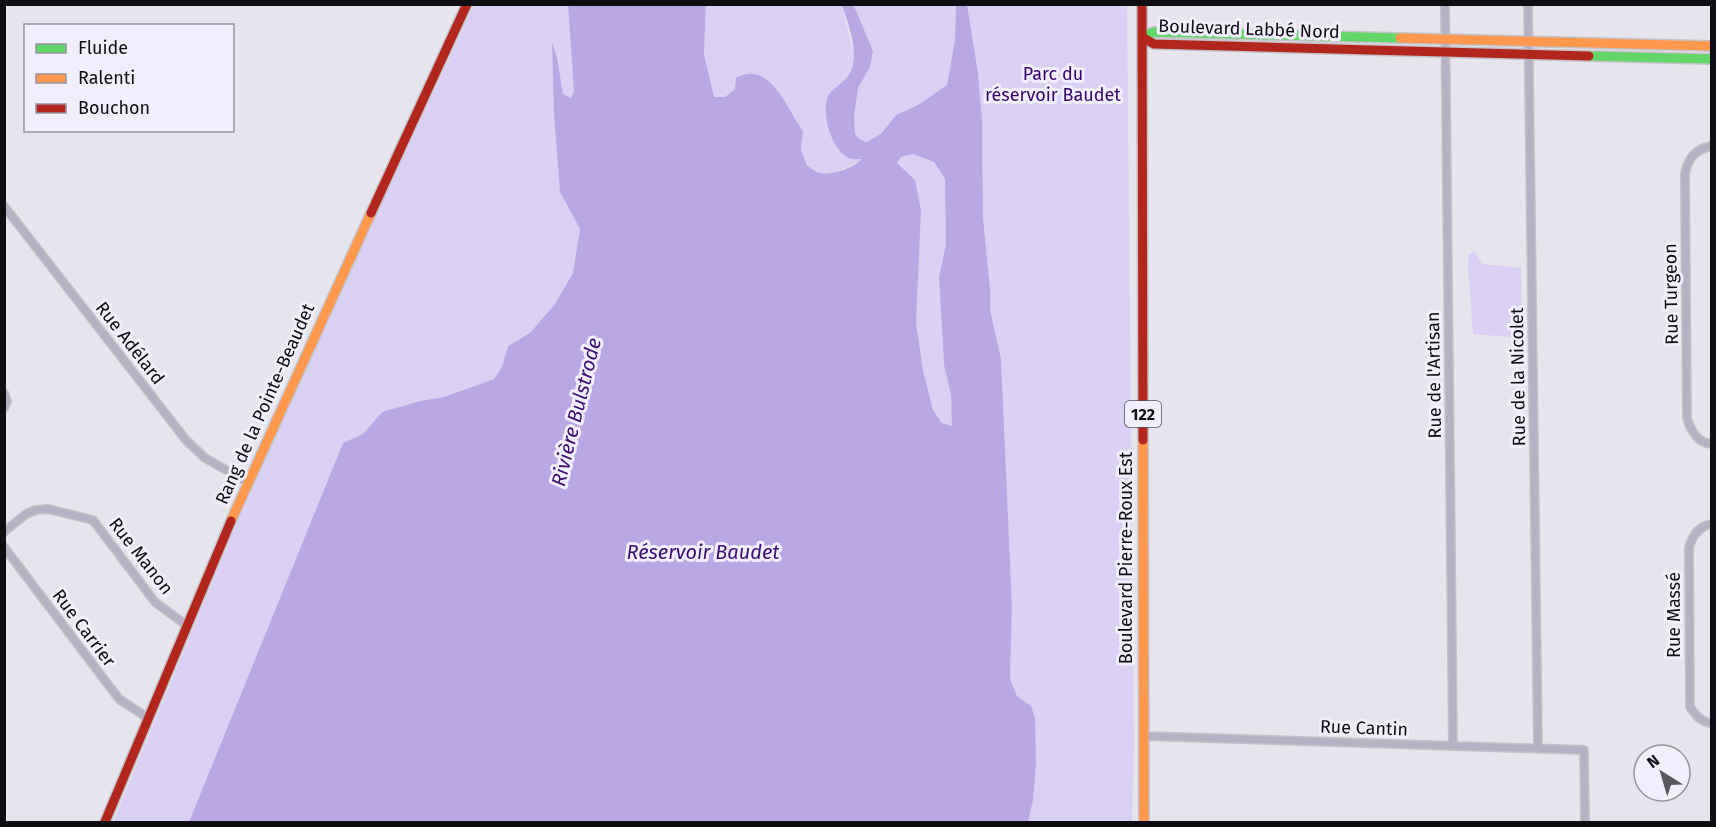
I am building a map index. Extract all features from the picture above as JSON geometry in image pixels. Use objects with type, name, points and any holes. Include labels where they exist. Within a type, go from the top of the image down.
[{"type":"main road","name":"Rang de la Pointe-Beaudet","points":[[105,822],[247,482],[467,4]]},
{"type":"main road","name":"Boulevard Pierre-Roux Est","points":[[1142,4],[1144,822]]},
{"type":"main road","name":"Boulevard Labbé Nord","points":[[1142,37],[1154,32],[1712,46]]},
{"type":"main road","name":"Boulevard Labbé Nord","points":[[1142,37],[1154,44],[1712,59]]},
{"type":"street","name":"Rue de l'Artisan","points":[[1445,4],[1454,746]]},
{"type":"street","name":"Rue de la Nicolet","points":[[1528,4],[1538,750]]},
{"type":"street","name":"Rue Turgeon","points":[[1712,146],[1702,148],[1691,157],[1686,166],[1685,175],[1687,418],[1699,440],[1712,444]]},
{"type":"street","name":"Rue Adélard","points":[[4,206],[186,440],[205,458],[247,482]]},
{"type":"street","points":[[4,393],[7,401],[4,408]]},
{"type":"street","name":"Rue Manon","points":[[4,532],[26,514],[36,510],[48,509],[93,520],[155,602],[186,625]]},
{"type":"street","name":"Rue Massé","points":[[1712,524],[1697,531],[1691,538],[1689,548],[1690,707],[1696,716],[1705,722],[1712,723]]},
{"type":"street","name":"Rue Carrier","points":[[4,548],[119,699],[148,718]]},
{"type":"street","name":"Rue Cantin","points":[[1144,736],[1584,750],[1585,822]]},
{"type":"green space","points":[[474,5],[568,5],[574,92],[571,98],[563,94],[552,45],[560,192],[580,229],[573,273],[555,304],[530,333],[508,346],[502,367],[494,379],[444,397],[419,401],[382,412],[363,434],[343,443],[189,822],[113,822],[240,516],[321,334]]},
{"type":"green space","points":[[706,5],[842,5],[854,55],[852,71],[830,93],[862,158],[861,161],[833,173],[822,174],[807,166],[801,150],[803,131],[778,92],[767,80],[735,89],[725,97],[714,98],[704,54]]},
{"type":"green space","name":"Parc du réservoir Baudet","points":[[851,5],[956,5],[955,40],[947,85],[918,105],[897,115],[881,134],[866,142],[855,134],[854,117],[858,88],[870,67],[873,51],[855,8]]},
{"type":"green space","name":"Parc du réservoir Baudet","points":[[967,5],[1127,5],[1134,744],[1132,822],[1028,822],[1033,800],[1031,706],[1017,696],[1010,679],[1012,605],[1001,359],[990,310],[983,218],[983,155]]},
{"type":"green space","points":[[913,154],[934,162],[945,179],[946,244],[939,277],[944,365],[951,395],[953,426],[942,423],[933,410],[923,370],[916,323],[921,210],[897,163],[900,157]]},
{"type":"green space","points":[[1475,252],[1482,264],[1521,268],[1522,338],[1473,334],[1468,267],[1469,254]]},
{"type":"water","name":"Réservoir Baudet","points":[[568,5],[706,5],[704,54],[714,97],[725,97],[735,89],[736,78],[748,74],[759,75],[777,90],[803,131],[801,150],[807,166],[820,173],[836,172],[862,159],[851,159],[843,154],[833,139],[827,121],[828,96],[848,76],[854,60],[852,36],[842,5],[851,5],[855,8],[873,51],[870,67],[858,88],[854,117],[855,134],[866,142],[881,134],[896,115],[918,105],[947,85],[955,40],[956,5],[967,5],[978,73],[982,121],[983,218],[990,310],[1001,359],[1012,606],[1010,679],[1017,696],[1031,706],[1035,718],[1036,763],[1033,800],[1028,822],[189,822],[343,443],[363,434],[382,412],[444,397],[494,379],[502,367],[508,346],[530,333],[555,304],[573,273],[580,229],[560,192],[554,114],[552,42],[563,94],[571,98],[574,92]],"holes":[[[913,154],[934,162],[945,179],[946,244],[939,277],[944,365],[951,395],[952,426],[942,423],[933,410],[923,370],[916,323],[921,210],[915,180],[897,163],[901,157]]]},
{"type":"traffic: fast","points":[[1142,37],[1154,32],[1400,38]]},
{"type":"traffic: fast","points":[[1589,56],[1712,59]]},
{"type":"traffic: slow","points":[[1400,38],[1712,46]]},
{"type":"traffic: slow","points":[[231,521],[371,213]]},
{"type":"traffic: slow","points":[[1143,440],[1144,822]]},
{"type":"traffic: jam","points":[[371,213],[467,4]]},
{"type":"traffic: jam","points":[[1142,4],[1143,440]]},
{"type":"traffic: jam","points":[[1142,37],[1154,44],[1589,56]]},
{"type":"traffic: jam","points":[[105,822],[231,521]]},
{"type":"water label","name":"Rivière Bulstrode","points":[[576,412]]}]
